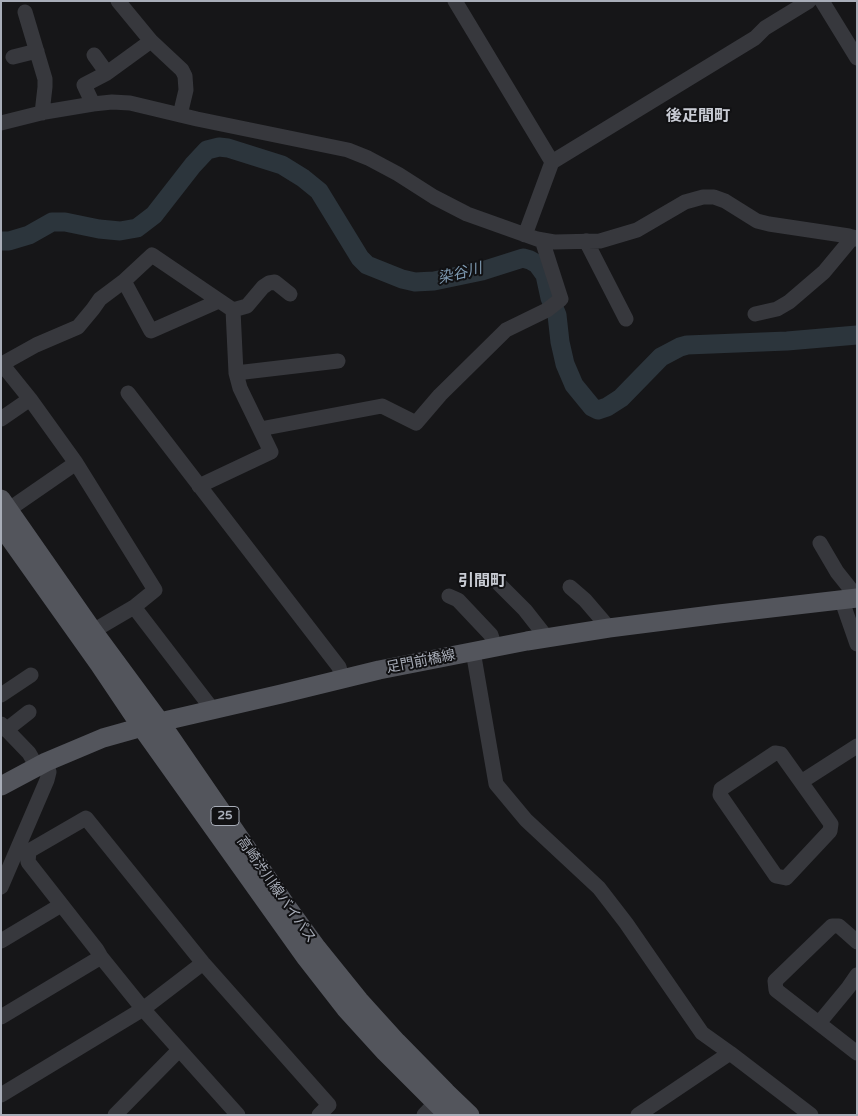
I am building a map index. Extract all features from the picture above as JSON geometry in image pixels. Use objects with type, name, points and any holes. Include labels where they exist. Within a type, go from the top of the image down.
[{"type":"main road","name":"高崎渋川線バイパス","points":[[4,512],[160,722],[317,948],[365,1007],[397,1042],[438,1106]]},
{"type":"main road","name":"高崎渋川線バイパス","points":[[4,512],[99,664],[142,728],[306,958],[345,1008],[384,1052],[438,1106],[470,1115]]},
{"type":"main road","name":"足門前橋線","points":[[2,785],[41,764],[103,738],[160,722],[409,663],[609,628],[852,599]]},
{"type":"street","points":[[118,1],[151,41],[186,76],[186,90],[180,115]]},
{"type":"street","points":[[456,1],[552,162]]},
{"type":"street","points":[[526,235],[552,162],[755,38],[765,28],[809,1]]},
{"type":"street","points":[[822,1],[857,58]]},
{"type":"street","points":[[25,12],[45,79],[42,113]]},
{"type":"street","points":[[93,104],[84,85],[107,73],[151,41]]},
{"type":"street","points":[[12,57],[37,51]]},
{"type":"street","points":[[94,55],[107,73]]},
{"type":"street","points":[[1,123],[42,113],[93,104],[130,103],[348,150],[376,162],[434,197],[468,214],[526,235],[554,242],[600,241],[637,230],[686,202],[703,197],[719,199],[756,220],[769,224],[855,238]]},
{"type":"street","points":[[755,314],[777,309],[789,302],[824,272],[855,238]]},
{"type":"street","points":[[260,428],[382,406],[416,422],[440,395],[506,330],[547,310],[562,299],[542,240]]},
{"type":"street","points":[[586,241],[626,319]]},
{"type":"street","points":[[94,631],[134,607],[155,590],[76,463],[2,363],[36,345],[78,327],[100,299],[124,281],[152,255],[233,310],[247,306],[268,283],[275,282],[290,294]]},
{"type":"street","points":[[124,281],[151,331],[219,301]]},
{"type":"street","points":[[199,486],[271,452],[240,388],[236,373],[233,310]]},
{"type":"street","points":[[236,373],[338,361]]},
{"type":"street","points":[[128,393],[339,667],[342,678]]},
{"type":"street","points":[[1,419],[30,399]]},
{"type":"street","points":[[4,512],[76,463]]},
{"type":"street","points":[[820,543],[852,599],[857,644]]},
{"type":"street","points":[[499,584],[525,610],[547,638]]},
{"type":"street","points":[[570,587],[585,600],[609,628]]},
{"type":"street","points":[[449,596],[458,600],[491,635],[495,647]]},
{"type":"street","points":[[134,607],[213,710]]},
{"type":"street","points":[[473,651],[496,784],[526,820],[599,888],[626,923],[702,1033],[811,1115]]},
{"type":"street","points":[[1,694],[31,675]]},
{"type":"street","points":[[1,887],[5,869],[49,772],[4,727],[29,712]]},
{"type":"street","points":[[801,782],[857,746]]},
{"type":"street","points":[[775,753],[781,754],[801,782],[831,824],[830,831],[786,878],[776,876],[720,796],[720,789],[775,753]]},
{"type":"street","points":[[228,1111],[101,957],[28,862],[30,851],[86,818],[203,963],[329,1105],[319,1115]]},
{"type":"street","points":[[1,941],[61,905]]},
{"type":"street","points":[[857,942],[839,926],[832,926],[775,981],[776,990],[857,1053]]},
{"type":"street","points":[[1,1017],[101,957]]},
{"type":"street","points":[[1,1095],[143,1009],[203,963]]},
{"type":"street","points":[[819,1023],[857,975]]},
{"type":"street","points":[[115,1115],[179,1050]]},
{"type":"street","points":[[638,1115],[730,1053]]},
{"type":"waterway","name":"染谷川","points":[[1,241],[9,241],[29,235],[52,222],[65,222],[120,231],[137,228],[154,215],[207,150],[219,147],[228,148],[282,165],[303,178],[319,191],[360,258],[367,265],[402,279],[415,282],[434,281],[482,271],[523,258],[537,264],[545,275],[550,298],[557,315],[565,364],[574,385],[592,407],[598,410],[607,407],[621,398],[661,357],[680,347],[687,345],[787,341],[857,335]]},
{"type":"district","name":"後疋間町","points":[[698,117]]},
{"type":"district","name":"引間町","points":[[482,582]]}]
